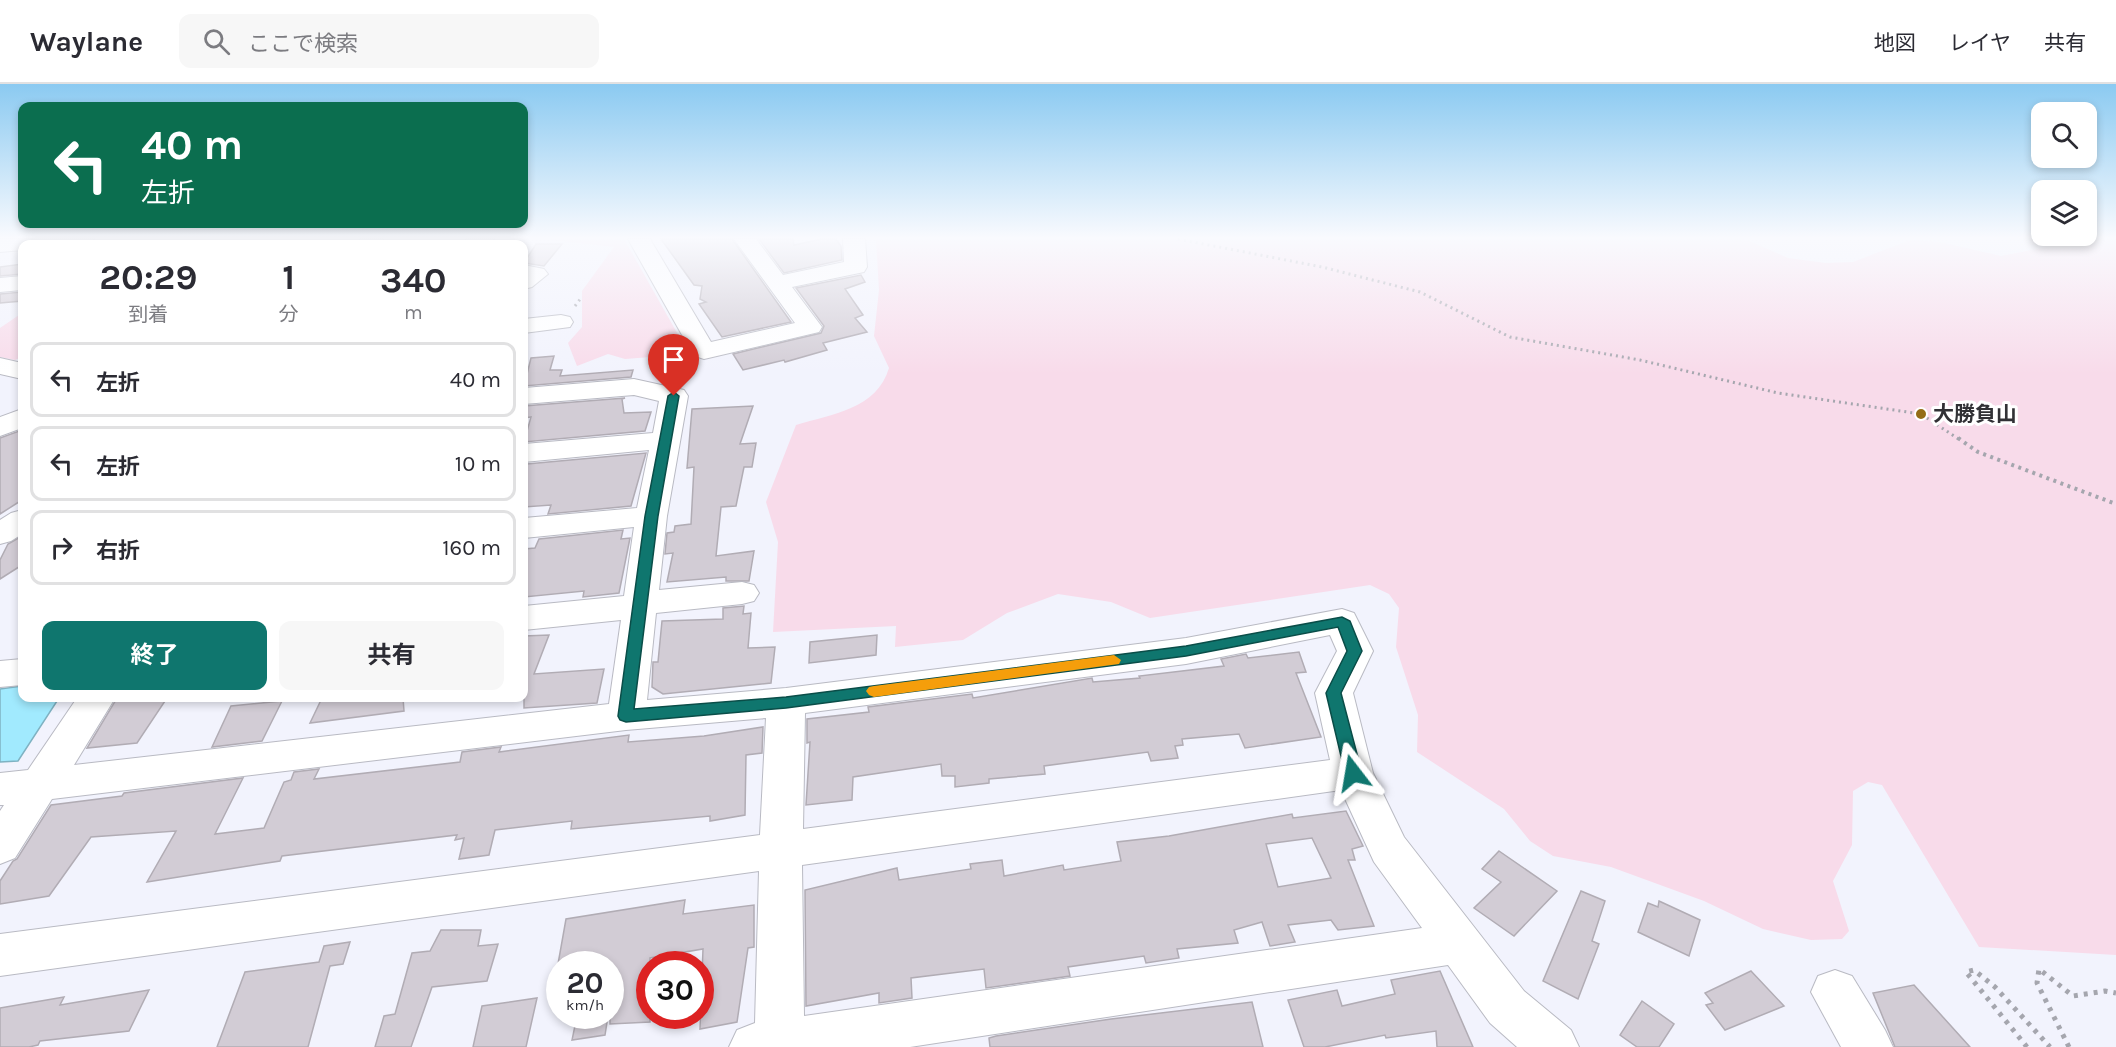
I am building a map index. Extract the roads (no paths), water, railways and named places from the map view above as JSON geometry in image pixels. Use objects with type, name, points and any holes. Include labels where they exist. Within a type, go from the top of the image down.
[{"type":"street","points":[[0,285],[18,284]]},
{"type":"street","points":[[668,284],[705,351],[810,327],[778,284]]},
{"type":"street","points":[[528,326],[561,322]]},
{"type":"street","points":[[0,366],[18,371]]},
{"type":"street","points":[[528,396],[634,387],[674,396],[651,516],[626,716]]},
{"type":"street","points":[[0,428],[18,419]]},
{"type":"street","points":[[528,453],[665,440]]},
{"type":"street","points":[[528,528],[651,516]]},
{"type":"street","points":[[0,534],[18,523]]},
{"type":"street","points":[[528,618],[742,593]]},
{"type":"street","points":[[0,789],[626,716],[786,702],[1186,651],[1342,621],[1355,651],[1334,693],[1353,773],[1389,849],[1507,1007],[1554,1047]]},
{"type":"street","points":[[0,674],[18,672]]},
{"type":"street","points":[[0,846],[93,702]]},
{"type":"street","points":[[786,702],[771,1046],[1459,943]]},
{"type":"street","points":[[0,954],[1353,773]]},
{"type":"street","points":[[1835,992],[1868,1047]]},
{"type":"water","points":[[18,687],[18,702],[56,702],[18,761],[0,762],[0,689]]},
{"type":"place","name":"大勝負山","points":[[1921,414]]}]
